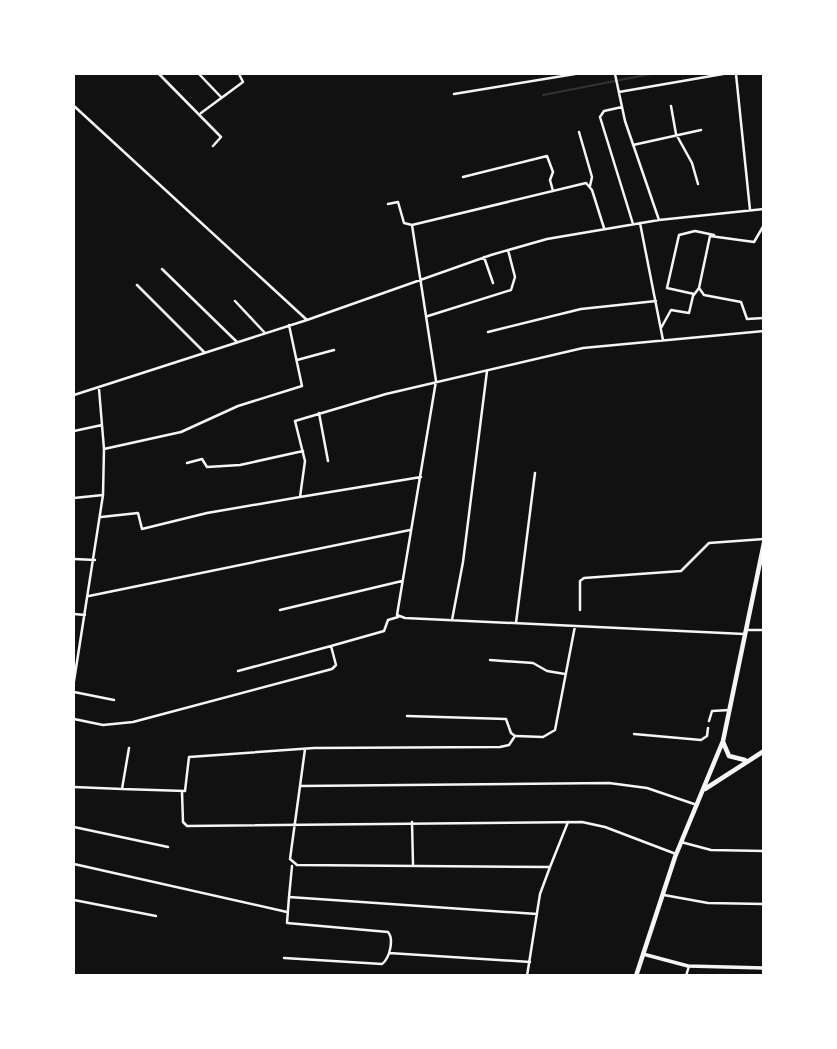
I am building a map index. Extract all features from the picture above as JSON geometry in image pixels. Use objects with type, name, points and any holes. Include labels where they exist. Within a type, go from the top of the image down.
[{"type":"main road","points":[[636,975],[676,854],[723,741],[744,632],[761,570],[764,541]]},
{"type":"main road","points":[[723,741],[729,757],[747,760]]},
{"type":"main road","points":[[704,790],[764,751]]},
{"type":"street","points":[[159,74],[221,138],[213,146]]},
{"type":"street","points":[[199,74],[222,98]]},
{"type":"street","points":[[200,114],[243,82],[239,74]]},
{"type":"street","points":[[454,94],[575,74]]},
{"type":"street","points":[[615,74],[633,145],[659,220]]},
{"type":"street","points":[[619,92],[723,74]]},
{"type":"street","points":[[736,74],[750,210]]},
{"type":"street","points":[[74,106],[307,320]]},
{"type":"street","points":[[671,106],[676,134],[692,163],[698,184]]},
{"type":"street","points":[[622,107],[601,112],[600,117],[633,224]]},
{"type":"street","points":[[633,145],[701,130]]},
{"type":"street","points":[[579,132],[593,177],[590,186],[604,228]]},
{"type":"street","points":[[463,177],[547,156],[553,173],[550,180],[553,191]]},
{"type":"street","points":[[388,204],[399,203],[404,223],[412,225],[584,183],[590,186]]},
{"type":"street","points":[[74,394],[307,320],[508,250],[604,228],[764,209]]},
{"type":"street","points":[[640,223],[663,340]]},
{"type":"street","points":[[398,617],[436,381],[412,225]]},
{"type":"street","points":[[694,294],[667,288],[679,235],[695,231],[754,242],[764,225]]},
{"type":"street","points":[[661,328],[671,310],[689,313],[694,294],[699,288],[709,239],[714,235]]},
{"type":"street","points":[[428,316],[511,290],[514,278],[508,250]]},
{"type":"street","points":[[484,257],[493,283]]},
{"type":"street","points":[[162,269],[237,342]]},
{"type":"street","points":[[137,285],[204,352]]},
{"type":"street","points":[[699,288],[704,295],[741,302],[747,319],[764,318]]},
{"type":"street","points":[[235,301],[265,333]]},
{"type":"street","points":[[488,332],[571,311],[656,301]]},
{"type":"street","points":[[104,449],[181,432],[234,408],[302,386],[289,325]]},
{"type":"street","points":[[300,497],[305,468],[295,421],[436,381],[583,348],[764,331]]},
{"type":"street","points":[[298,360],[334,350]]},
{"type":"street","points":[[452,620],[463,562],[488,371]]},
{"type":"street","points":[[74,681],[95,560],[103,495],[104,449],[99,388]]},
{"type":"street","points":[[319,413],[328,461]]},
{"type":"street","points":[[74,431],[102,425]]},
{"type":"street","points":[[187,463],[202,459],[207,467],[235,466],[303,452]]},
{"type":"street","points":[[516,623],[535,473]]},
{"type":"street","points":[[101,517],[138,513],[142,529],[207,513],[421,477]]},
{"type":"street","points":[[74,498],[103,495]]},
{"type":"street","points":[[89,596],[410,530]]},
{"type":"street","points":[[580,610],[580,581],[584,578],[681,571],[709,543],[764,541]]},
{"type":"street","points":[[74,559],[95,560]]},
{"type":"street","points":[[280,610],[402,581]]},
{"type":"street","points":[[74,614],[85,615]]},
{"type":"street","points":[[238,671],[384,631],[388,620],[398,617],[575,626],[764,631]]},
{"type":"street","points":[[407,716],[506,719],[510,732],[515,736],[543,737],[555,730],[575,626]]},
{"type":"street","points":[[74,719],[103,725],[133,722],[332,669],[336,665],[331,646]]},
{"type":"street","points":[[490,660],[533,663],[548,671],[565,674]]},
{"type":"street","points":[[74,692],[114,700]]},
{"type":"street","points":[[709,721],[712,711],[730,710]]},
{"type":"street","points":[[634,734],[701,740],[707,736],[708,728]]},
{"type":"street","points":[[74,787],[182,792],[186,790],[188,757],[305,749],[500,747],[511,744],[515,736]]},
{"type":"street","points":[[122,789],[130,748]]},
{"type":"street","points":[[284,958],[382,964],[389,953],[390,933],[287,923],[295,825],[305,749]]},
{"type":"street","points":[[300,786],[608,783],[647,788],[698,806]]},
{"type":"street","points":[[182,792],[183,822],[187,826],[568,822],[601,826],[676,854]]},
{"type":"street","points":[[412,822],[413,864]]},
{"type":"street","points":[[527,975],[542,887],[568,822]]},
{"type":"street","points":[[74,827],[168,847]]},
{"type":"street","points":[[681,842],[716,851],[764,851]]},
{"type":"street","points":[[74,864],[287,912]]},
{"type":"street","points":[[292,864],[550,867]]},
{"type":"street","points":[[664,895],[708,903],[764,904]]},
{"type":"street","points":[[289,897],[537,914]]},
{"type":"street","points":[[74,900],[156,916]]},
{"type":"street","points":[[389,953],[530,962]]},
{"type":"street","points":[[643,954],[690,966],[764,968]]},
{"type":"street","points":[[686,975],[690,966]]},
{"type":"street","points":[[735,969],[735,975]]},
{"type":"waterway","points":[[543,95],[651,74]]}]
